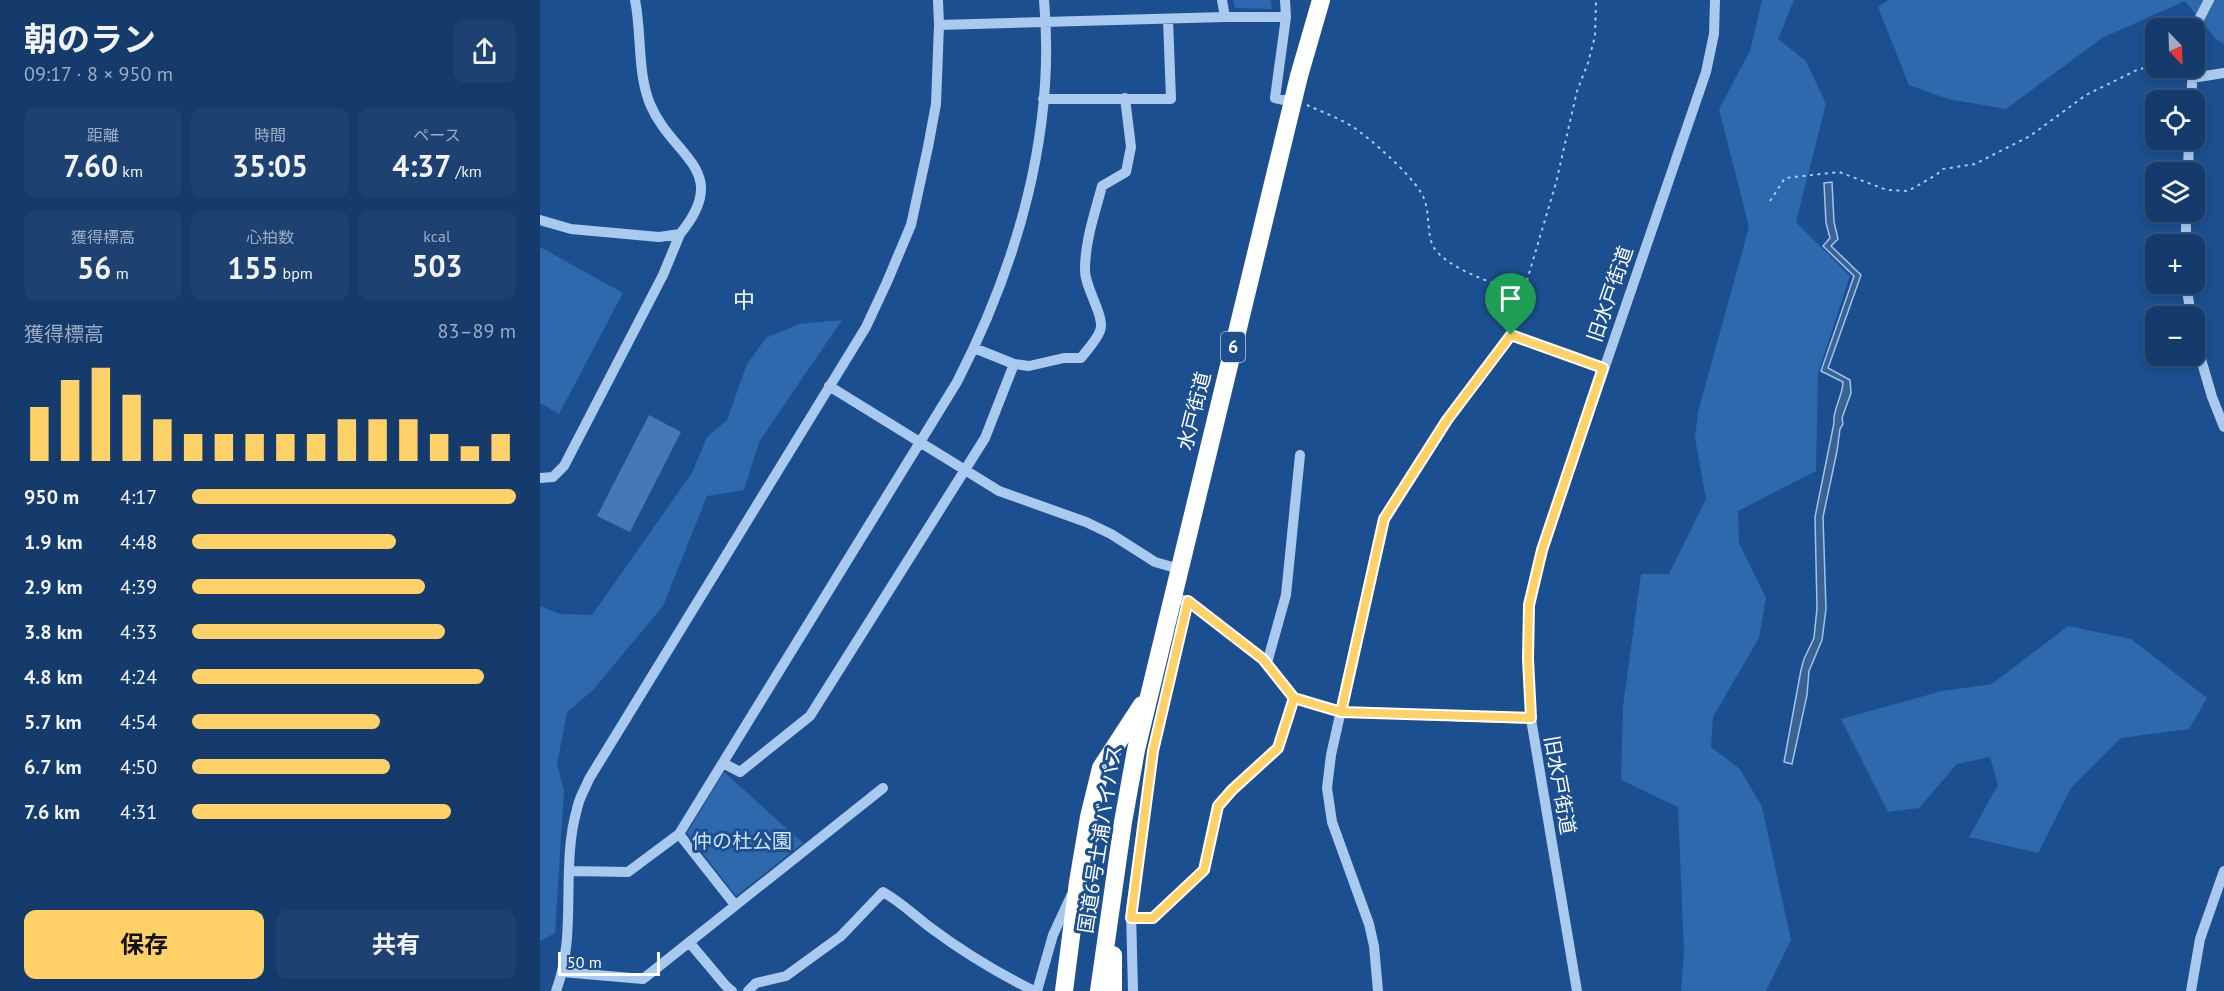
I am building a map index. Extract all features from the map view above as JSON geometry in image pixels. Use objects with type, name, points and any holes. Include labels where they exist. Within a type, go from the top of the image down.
[{"type":"highway","name":"水戸街道","points":[[1148,694],[1180,599],[1179,569],[1293,102],[1321,0]]},
{"type":"highway","points":[[1064,991],[1078,882],[1089,817],[1101,768],[1148,694]]},
{"type":"highway","name":"国道6号土浦バイパス","points":[[1099,991],[1125,811],[1148,694]]},
{"type":"highway","points":[[1111,905],[1113,991]]},
{"type":"street","points":[[540,478],[553,477],[564,466],[663,275],[680,234],[693,217],[702,191],[697,170],[687,153],[662,125],[650,104],[644,82],[639,19],[635,0]]},
{"type":"street","points":[[556,991],[562,972],[568,917],[572,835],[577,807],[589,779],[866,327],[911,225],[922,181],[936,104],[938,0]]},
{"type":"street","points":[[569,871],[628,873],[679,834],[921,443],[974,348],[993,304],[1020,228],[1037,152],[1043,99],[1046,23],[1044,0]]},
{"type":"street","points":[[1222,0],[1225,17]]},
{"type":"street","points":[[1285,0],[1286,16],[1275,98],[1293,102]]},
{"type":"street","name":"旧水戸街道","points":[[1577,991],[1531,718],[1528,659],[1529,605],[1542,550],[1706,72],[1713,34],[1715,0]]},
{"type":"street","points":[[2200,18],[2209,0]]},
{"type":"street","points":[[939,25],[1286,16]]},
{"type":"street","points":[[1043,99],[1171,99],[1168,19]]},
{"type":"street","points":[[2205,73],[2224,73]]},
{"type":"street","points":[[974,348],[1014,364],[1029,366],[1064,358],[1081,358],[1100,331],[1101,321],[1084,272],[1085,255],[1102,186],[1126,172],[1131,147],[1125,98]]},
{"type":"street","points":[[540,220],[571,229],[659,237],[680,234]]},
{"type":"street","points":[[1378,991],[1374,946],[1369,924],[1332,822],[1327,788],[1331,755],[1384,519],[1447,420],[1511,335],[1603,368]]},
{"type":"street","points":[[723,763],[740,772],[810,717],[985,438],[1014,364]]},
{"type":"street","points":[[2203,366],[2224,427]]},
{"type":"street","points":[[829,386],[999,491],[1095,526],[1112,534],[1155,562],[1179,569]]},
{"type":"street","points":[[1267,663],[1286,595],[1300,455]]},
{"type":"street","points":[[1133,991],[1131,918],[1153,751],[1180,599],[1267,663],[1294,698],[1341,712],[1531,718]]},
{"type":"street","points":[[562,972],[643,978],[883,788]]},
{"type":"street","points":[[679,834],[735,905]]},
{"type":"street","points":[[2191,991],[2200,939],[2223,875]]},
{"type":"street","points":[[748,991],[756,983],[786,976],[841,936],[883,892],[957,946],[1002,975],[1035,991],[1053,935],[1078,882]]},
{"type":"street","points":[[689,942],[732,991]]},
{"type":"path","points":[[1511,335],[1556,183],[1576,92],[1593,45],[1596,0]]},
{"type":"path","points":[[1770,201],[1785,178],[1839,172],[1887,190],[1908,191],[1942,169],[1975,164],[2030,136],[2086,95],[2145,68]]},
{"type":"path","points":[[1293,102],[1305,103],[1352,127],[1413,181],[1422,193],[1427,206],[1433,245],[1442,255],[1473,276],[1524,294]]},
{"type":"path","points":[[1131,918],[1153,918],[1204,870],[1218,806],[1278,748],[1294,698]]},
{"type":"green space","points":[[1233,0],[1271,0],[1272,9],[1235,8]]},
{"type":"green space","points":[[1762,0],[1794,0],[1778,39],[1806,61],[1826,104],[1796,222],[1850,276],[1818,373],[1816,471],[1738,511],[1739,543],[1766,598],[1759,638],[1713,717],[1711,747],[1740,769],[1762,807],[1791,940],[1766,991],[1681,991],[1684,953],[1678,807],[1621,780],[1623,706],[1641,574],[1669,574],[1706,499],[1695,438],[1698,412],[1749,227],[1719,109],[1750,51]]},
{"type":"green space","points":[[1888,0],[2224,0],[2224,44],[2216,39],[2205,26],[2205,18],[2199,18],[2185,1],[2102,38],[2006,109],[1948,99],[1909,85],[1878,7]]},
{"type":"green space","points":[[540,247],[623,293],[559,414],[540,403]]},
{"type":"green space","points":[[842,320],[759,442],[744,490],[707,496],[663,606],[593,690],[567,712],[557,764],[564,791],[555,933],[540,941],[540,606],[560,614],[592,615],[692,473],[707,437],[727,420],[747,364],[766,338],[799,324]]},
{"type":"green space","points":[[2068,626],[2131,639],[2207,698],[2189,729],[2121,738],[2071,788],[2038,853],[1969,837],[1998,785],[1990,757],[1957,764],[1919,808],[1888,812],[1841,719],[1942,691],[1992,684]]},
{"type":"green space","name":"仲の杜公園","points":[[724,772],[803,843],[736,896],[687,833]]},
{"type":"shaded area","points":[[1832,182],[1834,222],[1838,239],[1831,246],[1861,275],[1828,368],[1850,380],[1851,393],[1842,418],[1843,424],[1840,429],[1823,517],[1826,609],[1822,640],[1809,671],[1807,695],[1792,764],[1784,762],[1801,670],[1814,638],[1817,608],[1815,517],[1843,382],[1821,371],[1854,276],[1823,246],[1830,238],[1826,223],[1824,183]]},
{"type":"building","points":[[649,415],[681,432],[630,532],[597,516]]},
{"type":"district","name":"中","points":[[744,300]]},
{"type":"route","points":[[1511,335],[1447,420],[1384,519],[1341,712],[1294,698],[1278,748],[1218,806],[1204,870],[1153,918],[1131,918],[1153,751],[1188,601],[1263,659],[1294,698],[1341,712],[1531,718],[1528,659],[1529,605],[1542,550],[1603,368],[1511,335]]}]
